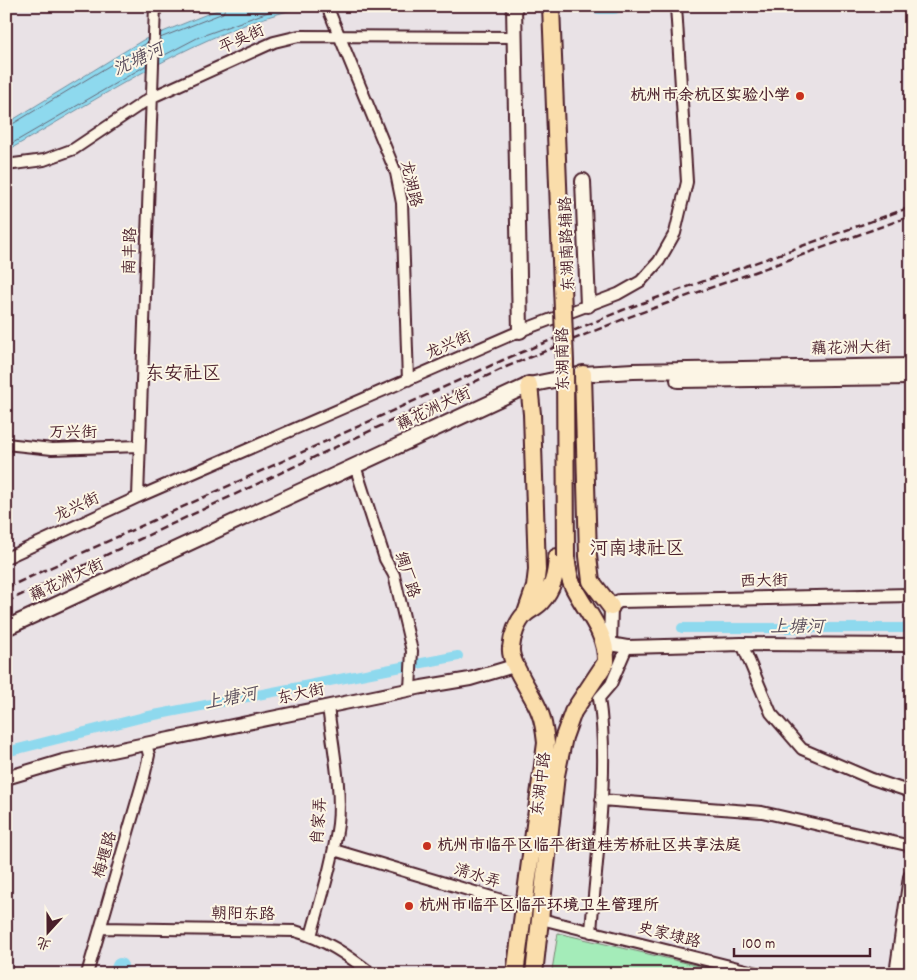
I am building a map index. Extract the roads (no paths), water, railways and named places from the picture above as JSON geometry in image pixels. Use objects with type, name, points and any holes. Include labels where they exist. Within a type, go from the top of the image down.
[{"type":"main road","points":[[514,6],[520,332]]},
{"type":"main road","name":"东湖南路","points":[[540,6],[556,334],[561,557],[571,582],[607,645],[606,662],[583,697]]},
{"type":"main road","name":"东湖南路","points":[[526,613],[540,604],[555,576],[561,557],[565,362],[551,6]]},
{"type":"main road","name":"东湖南路辅路","points":[[583,181],[588,305]]},
{"type":"main road","name":"藕花洲大街","points":[[6,628],[529,389],[583,378],[911,366]]},
{"type":"main road","name":"藕花洲大街","points":[[583,378],[635,380],[911,377]]},
{"type":"main road","points":[[583,378],[588,556],[591,581],[615,604]]},
{"type":"main road","points":[[514,666],[511,650],[517,625],[526,613],[535,587],[537,570],[532,414],[529,389]]},
{"type":"main road","name":"藕花洲大街","points":[[6,634],[357,472],[529,389]]},
{"type":"main road","name":"东湖中路","points":[[514,666],[528,685],[541,714],[546,743],[515,974]]},
{"type":"main road","name":"东湖中路","points":[[534,974],[556,775],[564,737],[573,712],[583,697]]},
{"type":"main road","points":[[897,974],[911,876]]},
{"type":"street","name":"南丰路","points":[[138,497],[154,6]]},
{"type":"street","name":"龙兴街","points":[[6,558],[138,497],[408,380],[520,332],[618,294],[641,280],[659,261],[675,233],[687,182],[676,6]]},
{"type":"street","name":"龙湖路","points":[[327,7],[396,173],[402,203],[408,380]]},
{"type":"street","name":"平吴街","points":[[6,166],[44,160],[74,149],[150,98],[274,42],[299,36],[515,34]]},
{"type":"street","name":"万兴街","points":[[6,444],[52,449],[140,446]]},
{"type":"street","name":"绸厂路","points":[[357,472],[385,559],[394,575],[412,651],[410,690]]},
{"type":"street","name":"西大街","points":[[615,604],[911,595]]},
{"type":"street","points":[[615,604],[607,645],[627,647],[742,644],[911,645]]},
{"type":"street","points":[[742,644],[771,713],[802,748],[872,779],[911,792]]},
{"type":"street","points":[[591,932],[601,800],[603,722],[599,698],[611,684],[627,647]]},
{"type":"street","name":"东大街","points":[[6,778],[63,761],[328,706],[470,679],[514,666]]},
{"type":"street","name":"肖家弄","points":[[311,936],[334,850],[338,822],[328,706]]},
{"type":"street","name":"梅堰路","points":[[87,974],[144,777],[149,755],[146,744]]},
{"type":"street","points":[[601,800],[762,812],[911,846]]},
{"type":"street","name":"清水弄","points":[[334,850],[525,907]]},
{"type":"street","name":"史家埭路","points":[[541,919],[762,974]]},
{"type":"street","name":"朝阳东路","points":[[100,928],[295,931],[311,936],[343,952],[372,974]]},
{"type":"water","points":[[227,6],[308,6],[268,17],[192,47],[119,86],[12,148],[6,157],[6,124],[143,40]]},
{"type":"waterway","name":"沈塘河","points":[[599,6],[614,6]]},
{"type":"waterway","name":"上塘河","points":[[682,628],[911,628]]},
{"type":"waterway","name":"上塘河","points":[[6,752],[144,717],[458,656]]},
{"type":"waterway","points":[[117,974],[120,966]]},
{"type":"railway","points":[[6,588],[503,360],[623,310],[911,207]]},
{"type":"railway","points":[[6,602],[506,367],[626,318],[911,216]]},
{"type":"place","name":"杭州市余杭区实验小学","points":[[800,96]]},
{"type":"place","name":"杭州市临平区临平街道桂芳桥社区共享法庭","points":[[427,846]]},
{"type":"place","name":"杭州市临平区临平环境卫生管理所","points":[[409,906]]},
{"type":"district","name":"东安社区","points":[[183,375]]},
{"type":"district","name":"河南埭社区","points":[[637,550]]}]
